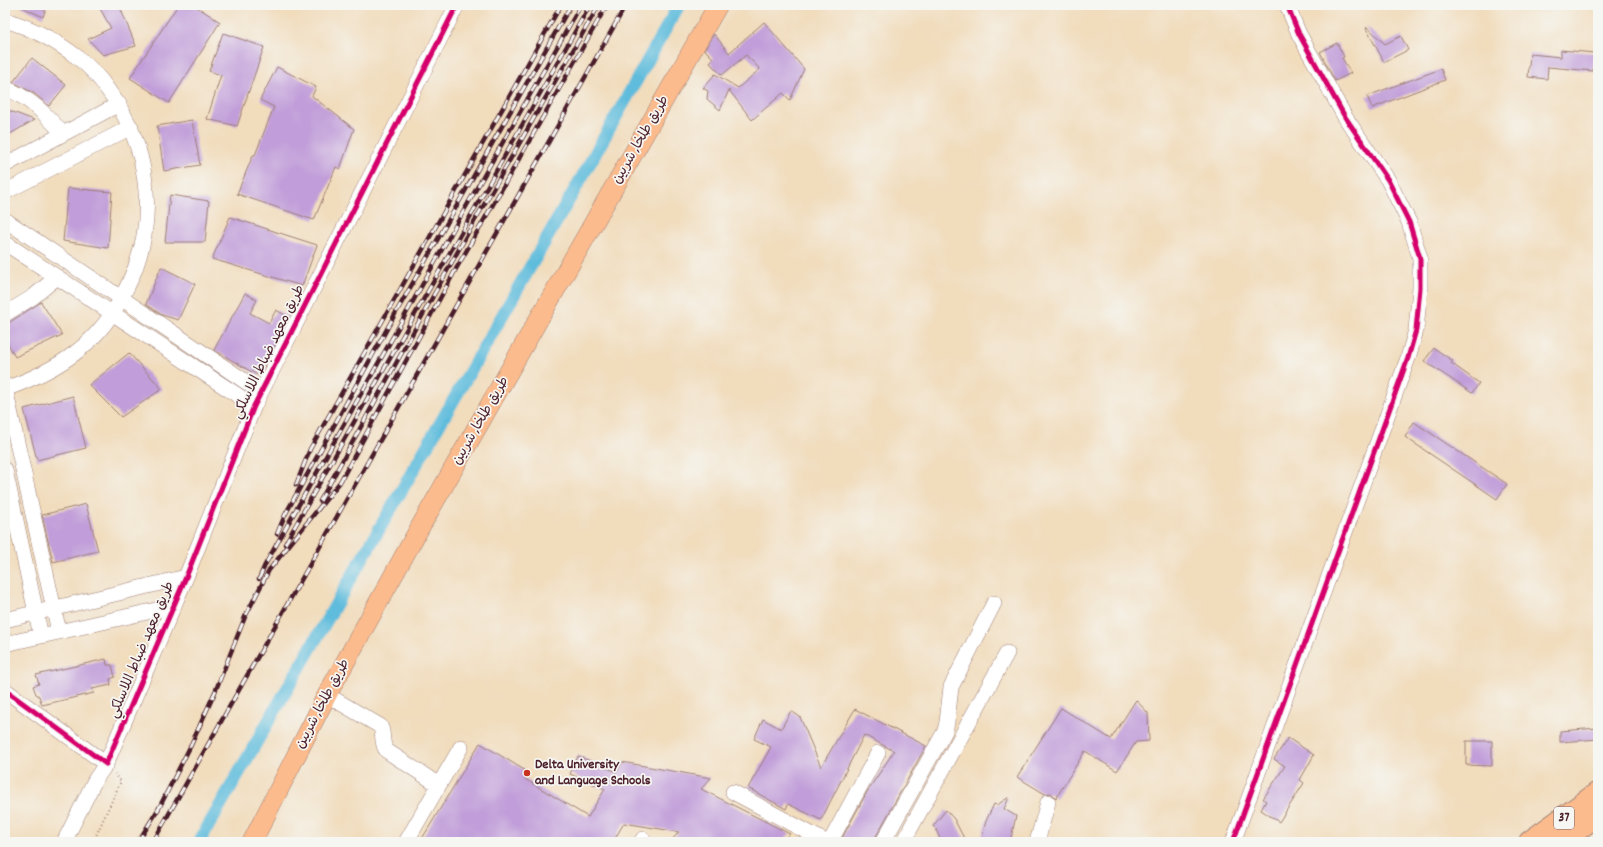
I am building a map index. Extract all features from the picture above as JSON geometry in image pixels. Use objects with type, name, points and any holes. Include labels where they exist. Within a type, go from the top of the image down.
[{"type":"highway","name":"37","points":[[1530,842],[1598,793]]},
{"type":"highway","name":"37","points":[[1560,842],[1598,814]]},
{"type":"main road","name":"طريق طلخا, شربين","points":[[252,842],[327,695],[718,5]]},
{"type":"street","name":"طريق معهد ضباط اللاسلكي","points":[[64,842],[95,780],[106,764],[186,577],[254,406],[457,5]]},
{"type":"street","points":[[1233,842],[1408,358],[1416,330],[1420,288],[1420,258],[1409,222],[1388,180],[1345,117],[1299,34],[1287,5]]},
{"type":"street","points":[[5,20],[26,26],[53,40],[79,58],[100,80],[119,104],[131,127],[141,155],[145,177],[147,214],[143,243],[135,272],[113,313],[96,334],[76,353],[54,368],[30,380],[5,388],[59,632]]},
{"type":"street","points":[[5,88],[29,100],[48,115],[63,134]]},
{"type":"street","points":[[5,165],[119,104]]},
{"type":"street","points":[[5,192],[131,127]]},
{"type":"street","points":[[5,220],[261,392]]},
{"type":"street","points":[[5,243],[254,406]]},
{"type":"street","points":[[5,314],[33,297],[57,277]]},
{"type":"street","points":[[5,470],[41,636]]},
{"type":"street","points":[[5,620],[186,577]]},
{"type":"street","points":[[883,842],[944,731],[947,722],[951,686],[994,603]]},
{"type":"street","points":[[5,644],[174,606]]},
{"type":"street","points":[[903,842],[1007,652]]},
{"type":"street","points":[[5,690],[106,764]]},
{"type":"street","points":[[327,695],[380,726],[382,729],[383,744],[387,751],[439,785]]},
{"type":"street","points":[[406,842],[461,747]]},
{"type":"street","points":[[830,842],[878,753]]},
{"type":"street","points":[[732,792],[826,842]]},
{"type":"street","points":[[1037,842],[1048,802]]},
{"type":"path","points":[[93,842],[122,781],[106,764]]},
{"type":"building","points":[[18,5],[47,5],[43,17]]},
{"type":"building","points":[[98,5],[119,5],[136,46],[103,55],[88,39],[111,28]]},
{"type":"building","points":[[178,5],[194,5],[220,22],[169,103],[130,78]]},
{"type":"building","points":[[764,22],[804,69],[790,100],[783,93],[752,120],[729,90],[720,110],[707,99],[708,91],[703,88],[715,74],[738,88],[760,69],[746,55],[722,75],[710,63],[713,58],[705,50],[714,34],[729,53]]},
{"type":"building","points":[[1367,27],[1385,44],[1401,36],[1408,50],[1384,62],[1366,28]]},
{"type":"building","points":[[223,33],[264,47],[237,126],[207,119],[221,75],[209,71]]},
{"type":"building","points":[[1337,43],[1344,57],[1342,58],[1351,73],[1335,81],[1320,52]]},
{"type":"building","points":[[1561,50],[1595,53],[1593,71],[1548,67],[1547,79],[1528,77],[1530,54],[1561,57]]},
{"type":"building","points":[[32,58],[66,85],[49,106],[35,94],[13,82]]},
{"type":"building","points":[[277,67],[316,87],[312,96],[354,129],[340,169],[336,167],[314,220],[237,194],[253,155],[255,155],[274,107],[260,100]]},
{"type":"building","points":[[1441,69],[1445,80],[1372,108],[1367,96]]},
{"type":"building","points":[[5,109],[34,120],[5,137]]},
{"type":"building","points":[[192,120],[200,165],[164,171],[157,126]]},
{"type":"building","points":[[68,188],[112,192],[108,248],[63,241]]},
{"type":"building","points":[[170,195],[209,201],[205,242],[165,242]]},
{"type":"building","points":[[230,217],[317,245],[302,286],[212,259]]},
{"type":"building","points":[[161,267],[195,284],[178,320],[162,315],[146,304]]},
{"type":"building","points":[[245,293],[257,300],[250,313],[269,323],[276,310],[289,317],[259,376],[214,350]]},
{"type":"building","points":[[41,302],[62,335],[15,357],[5,338],[5,323],[10,322]]},
{"type":"building","points":[[1434,348],[1453,361],[1451,363],[1479,383],[1472,393],[1424,361]]},
{"type":"building","points":[[129,353],[162,389],[121,417],[89,385]]},
{"type":"building","points":[[73,396],[86,448],[37,460],[24,409]]},
{"type":"building","points":[[1414,422],[1507,484],[1497,499],[1405,437]]},
{"type":"building","points":[[86,504],[98,551],[53,562],[42,515]]},
{"type":"building","points":[[106,659],[107,665],[112,665],[115,677],[110,679],[111,685],[92,689],[94,693],[42,705],[33,686],[39,684],[36,675]]},
{"type":"building","points":[[1136,700],[1148,713],[1149,741],[1136,742],[1117,771],[1085,751],[1056,798],[1051,793],[1045,794],[1017,777],[1061,708],[1111,739]]},
{"type":"building","points":[[855,709],[926,746],[874,842],[849,842],[842,838],[867,792],[894,751],[864,735],[821,820],[788,804],[786,809],[748,788],[771,747],[754,739],[763,719],[781,729],[791,711],[800,717],[821,767]]},
{"type":"building","points":[[1598,728],[1598,739],[1560,742],[1560,731]]},
{"type":"building","points":[[1288,738],[1314,755],[1300,780],[1304,783],[1279,822],[1261,810],[1266,801],[1263,799],[1285,766],[1274,759]]},
{"type":"building","points":[[1466,741],[1492,741],[1492,766],[1466,765]]},
{"type":"building","points":[[480,743],[526,771],[525,779],[588,817],[605,789],[570,774],[578,756],[617,772],[622,762],[711,778],[701,789],[790,834],[781,842],[670,842],[679,832],[624,823],[613,842],[420,842]]},
{"type":"building","points":[[1009,797],[1004,809],[1016,816],[1010,842],[981,842],[986,821],[994,804],[997,805]]},
{"type":"building","points":[[946,810],[954,819],[966,842],[941,842],[936,829],[933,826]]},
{"type":"waterway","points":[[199,842],[578,184],[679,5]]},
{"type":"railway","points":[[296,485],[310,449],[561,5]]},
{"type":"railway","points":[[277,534],[285,515],[394,316],[571,5]]},
{"type":"railway","points":[[259,579],[265,565],[581,5]]},
{"type":"railway","points":[[285,544],[590,5]]},
{"type":"railway","points":[[320,501],[474,222],[599,5]]},
{"type":"railway","points":[[138,842],[159,808],[190,747],[215,692],[245,617],[269,570],[340,482],[456,269],[607,5]]},
{"type":"railway","points":[[153,842],[626,5]]},
{"type":"cycle path","points":[[5,690],[106,764],[186,577],[254,406],[457,5]]},
{"type":"cycle path","points":[[1233,842],[1408,358],[1416,330],[1420,288],[1420,258],[1409,222],[1388,180],[1345,117],[1299,34],[1287,5]]},
{"type":"place","name":"Delta University and Language Schools","points":[[527,773]]}]
